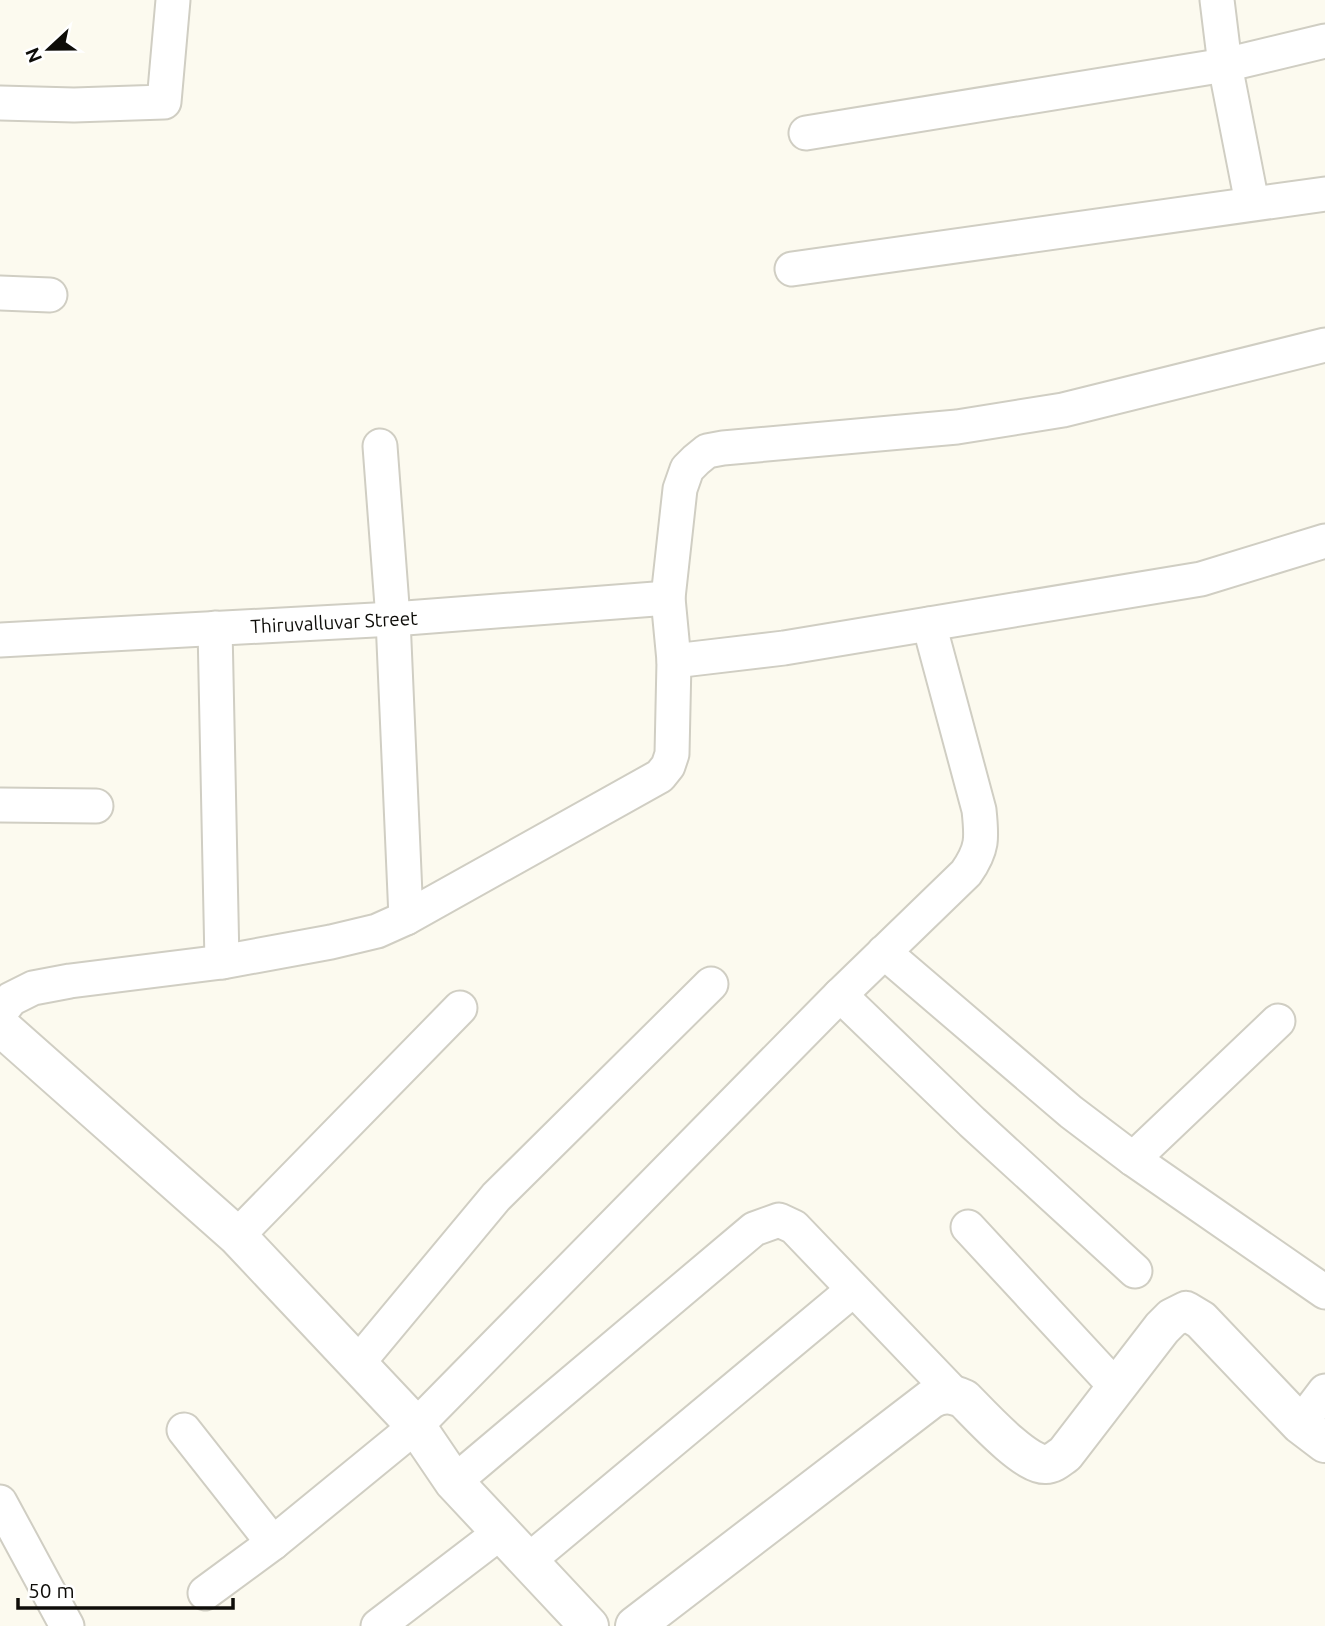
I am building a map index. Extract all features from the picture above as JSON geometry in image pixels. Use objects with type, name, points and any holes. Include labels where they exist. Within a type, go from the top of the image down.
[{"type":"street","points":[[0,103],[74,105],[163,102],[173,0]]},
{"type":"street","points":[[1217,0],[1225,65],[1252,203]]},
{"type":"street","points":[[806,133],[1225,65],[1325,41]]},
{"type":"street","points":[[792,269],[1325,194]]},
{"type":"street","points":[[0,293],[50,295]]},
{"type":"street","points":[[0,1013],[11,999],[33,988],[222,962],[377,931],[406,918],[660,776],[668,766],[672,754],[674,661],[668,598],[680,489],[687,469],[707,451],[957,427],[1063,411],[1325,345]]},
{"type":"street","points":[[380,446],[393,619],[406,918]]},
{"type":"street","points":[[674,661],[784,648],[1201,579],[1325,541]]},
{"type":"street","name":"Thiruvalluvar Street","points":[[0,640],[393,619],[668,598]]},
{"type":"street","points":[[205,1593],[273,1543],[416,1426],[840,995],[966,873],[978,855],[982,837],[979,810],[929,624]]},
{"type":"street","points":[[215,628],[222,962]]},
{"type":"street","points":[[0,805],[96,806]]},
{"type":"street","points":[[884,952],[1072,1112],[1133,1159],[1325,1292]]},
{"type":"street","points":[[357,1364],[496,1197],[711,984]]},
{"type":"street","points":[[840,995],[972,1122],[1135,1271]]},
{"type":"street","points":[[237,1236],[460,1008]]},
{"type":"street","points":[[1133,1159],[1278,1021]]},
{"type":"street","points":[[0,1026],[237,1236],[416,1426],[454,1482],[589,1626]]},
{"type":"street","points":[[454,1482],[754,1229],[779,1220],[794,1227],[955,1395]]},
{"type":"street","points":[[968,1227],[1116,1387]]},
{"type":"street","points":[[528,1561],[853,1290]]},
{"type":"street","points":[[635,1626],[941,1394],[964,1399],[1027,1458],[1043,1465],[1052,1463],[1065,1454],[1171,1318],[1186,1311],[1201,1320],[1313,1434],[1325,1391]]},
{"type":"street","points":[[184,1430],[273,1543]]},
{"type":"street","points":[[0,1502],[67,1626]]},
{"type":"street","points":[[378,1626],[500,1532]]}]
